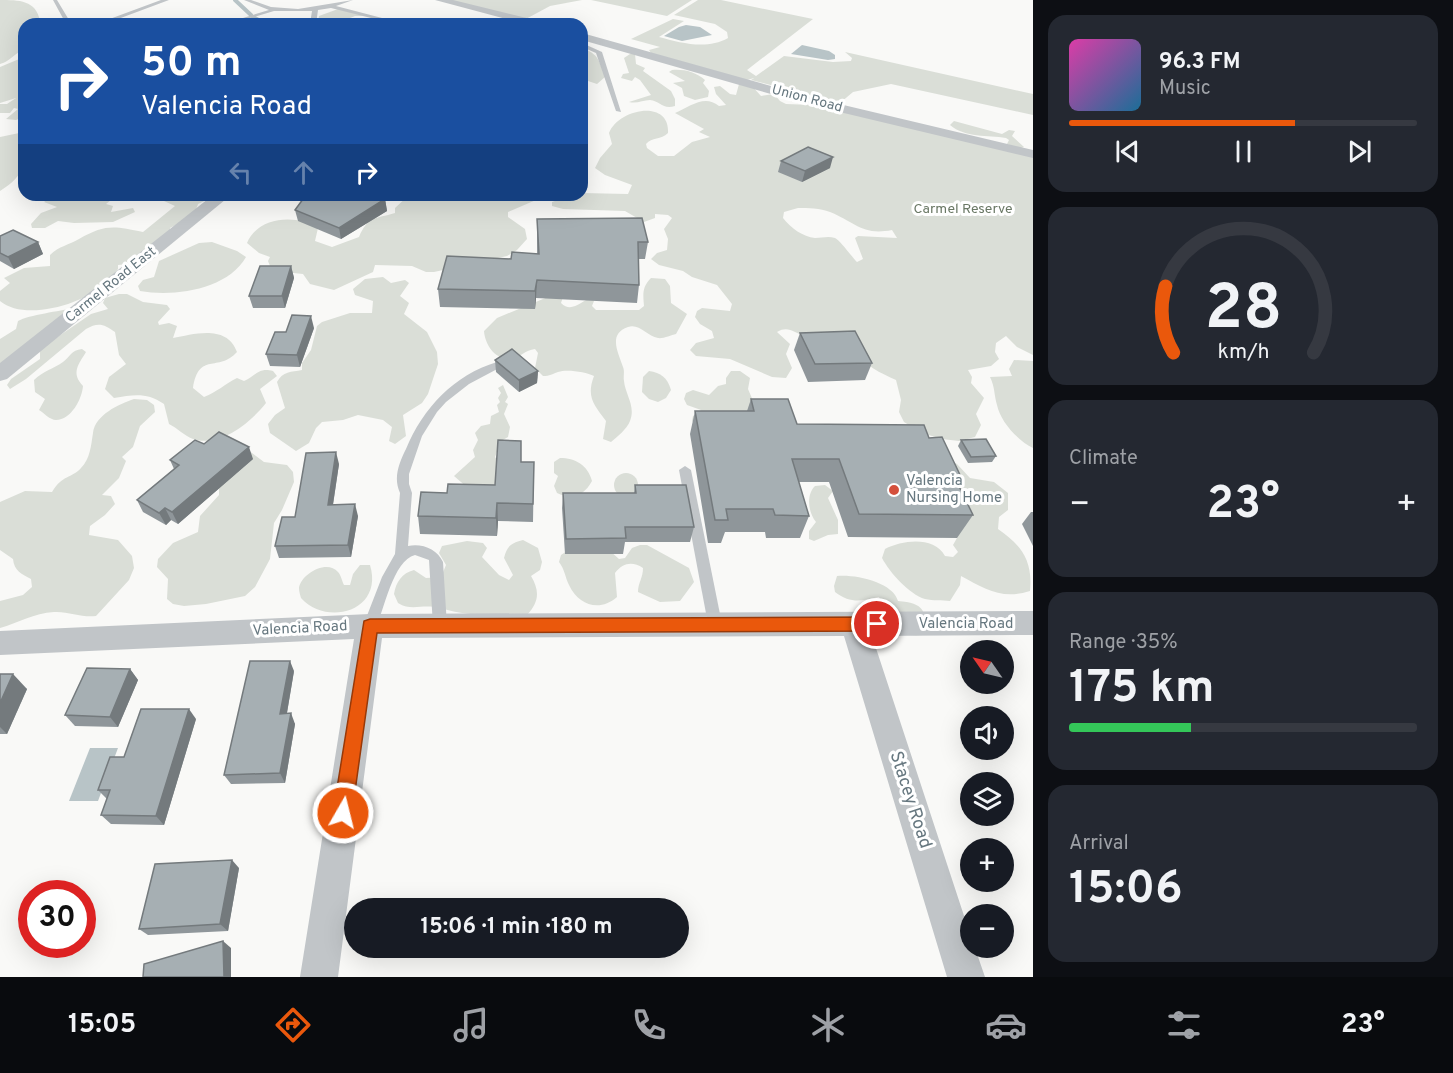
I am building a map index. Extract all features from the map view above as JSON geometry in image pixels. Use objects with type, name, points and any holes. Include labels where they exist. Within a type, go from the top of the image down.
[{"type":"street","points":[[440,0],[504,18]]},
{"type":"street","name":"Union Road","points":[[588,38],[811,100],[1033,154]]},
{"type":"street","name":"Carmel Road East","points":[[0,374],[216,201]]},
{"type":"street","name":"Valencia Road","points":[[0,643],[370,626],[1033,623]]},
{"type":"street","name":"Stacey Road","points":[[854,624],[966,977]]},
{"type":"street","points":[[319,977],[370,626]]},
{"type":"lane","points":[[116,18],[166,0]]},
{"type":"lane","points":[[246,0],[257,6],[281,10]]},
{"type":"lane","points":[[246,18],[281,10],[333,6],[350,0]]},
{"type":"lane","points":[[55,1],[65,18]]},
{"type":"lane","points":[[333,6],[379,18]]},
{"type":"lane","points":[[314,18],[315,9]]},
{"type":"lane","points":[[588,47],[599,52],[619,111]]},
{"type":"lane","points":[[401,555],[406,494],[402,487],[404,469],[424,420],[448,394],[497,365]]},
{"type":"lane","points":[[685,470],[715,624]]},
{"type":"lane","points":[[370,626],[396,560],[401,555],[417,550],[434,556],[440,626]]},
{"type":"green space","points":[[0,0],[14,0],[31,5],[39,18],[18,18],[18,53],[0,64]]},
{"type":"green space","points":[[440,0],[582,0],[550,6],[528,18],[516,18]]},
{"type":"green space","points":[[591,0],[692,0],[667,16]]},
{"type":"green space","points":[[698,0],[721,0],[813,19],[747,70],[756,76],[784,56],[833,62],[851,61],[852,58],[845,52],[1033,94],[1033,115],[891,84],[853,92],[840,103],[751,80],[754,78],[747,80],[651,53],[649,50],[660,47],[631,39],[673,19],[684,21],[659,37],[703,45],[728,38],[727,32],[715,24],[674,15]]},
{"type":"green space","points":[[338,9],[365,16],[319,18]]},
{"type":"green space","points":[[588,51],[600,62],[605,77],[597,84],[588,81]]},
{"type":"green space","points":[[635,54],[636,64],[645,68],[643,71],[671,91],[675,99],[675,106],[667,107],[650,100],[629,102],[651,95],[635,77],[632,81],[621,78],[623,74],[629,73],[624,58]]},
{"type":"green space","points":[[18,60],[18,109],[14,108],[10,113],[0,113],[0,104],[7,104],[16,98],[0,103],[0,67]]},
{"type":"green space","points":[[672,70],[690,72],[705,80],[703,83],[709,91],[708,97],[695,100],[684,96],[682,88],[673,83],[685,81],[669,72]]},
{"type":"green space","name":"Carmel Reserve","points":[[739,84],[752,86],[761,96],[774,94],[786,104],[812,105],[1033,154],[1033,355],[1017,347],[1006,336],[996,343],[995,352],[999,359],[991,366],[968,370],[972,377],[971,383],[984,398],[976,414],[981,425],[975,437],[959,441],[942,439],[922,433],[904,422],[899,412],[901,400],[896,380],[868,364],[861,352],[857,334],[837,332],[804,335],[785,329],[777,332],[790,344],[786,354],[792,368],[786,378],[772,377],[730,359],[696,356],[690,350],[696,343],[714,338],[712,331],[700,324],[695,317],[697,311],[702,308],[730,311],[732,304],[717,285],[692,277],[683,271],[659,265],[651,259],[657,253],[667,250],[668,239],[664,229],[672,218],[668,215],[655,214],[655,218],[644,222],[625,211],[563,209],[552,206],[552,202],[555,201],[588,201],[588,193],[628,194],[632,185],[605,175],[595,168],[612,144],[609,133],[622,118],[643,111],[653,111],[661,115],[666,122],[668,133],[648,142],[647,148],[658,156],[674,156],[692,142],[710,137],[699,132],[704,129],[675,113],[702,101],[719,106],[726,105],[716,94],[714,87],[720,86],[730,94],[736,95]],"holes":[[[798,208],[814,208],[839,216],[866,230],[892,230],[897,238],[858,236],[855,238],[863,259],[857,262],[835,238],[806,236],[783,218],[784,212]]]},
{"type":"green space","points":[[18,109],[18,119],[6,119]]},
{"type":"green space","points":[[954,121],[1002,134],[1009,130],[1015,131],[1012,136],[1024,147],[1019,149],[1007,144],[1009,140],[1006,138],[963,132],[950,125]]},
{"type":"green space","points":[[18,133],[18,176],[0,191],[0,137]]},
{"type":"green space","points":[[110,201],[106,204],[113,206],[111,212],[133,208],[135,212],[113,222],[58,221],[45,228],[32,228],[31,224],[41,213],[57,207],[44,202]]},
{"type":"green space","points":[[164,201],[204,201],[198,204],[190,216],[170,228],[170,233],[128,264],[118,265],[118,269],[108,281],[84,298],[54,308],[39,310],[11,307],[0,301],[0,291],[10,283],[4,278],[24,268],[50,266],[50,255],[53,252],[96,231],[117,228],[143,232],[175,206]]},
{"type":"green space","points":[[403,201],[534,201],[508,212],[508,217],[525,229],[527,239],[517,250],[507,256],[434,272],[426,272],[412,266],[375,265],[373,272],[334,290],[310,284],[303,274],[284,272],[270,266],[268,261],[270,257],[259,253],[247,243],[260,227],[289,219],[318,228],[315,241],[332,247],[359,237],[369,222],[395,213],[395,208]]},
{"type":"green space","points":[[212,242],[237,251],[246,257],[226,277],[199,289],[168,293],[140,291],[138,286],[143,280],[154,277],[159,261],[199,243]]},
{"type":"green space","points":[[383,277],[391,283],[405,280],[409,283],[400,296],[409,303],[404,314],[427,332],[437,352],[438,364],[428,394],[422,403],[403,415],[406,436],[395,444],[389,441],[392,427],[383,420],[358,415],[343,420],[322,422],[316,428],[309,443],[296,451],[270,433],[268,424],[285,408],[277,382],[279,378],[285,374],[302,370],[302,363],[311,350],[317,326],[322,322],[350,313],[372,313],[373,301],[355,295],[353,289],[365,279]]},
{"type":"green space","points":[[651,278],[665,279],[670,286],[671,303],[687,314],[676,334],[667,337],[658,338],[632,326],[618,334],[616,345],[624,369],[625,386],[632,416],[627,427],[611,442],[603,439],[606,421],[592,400],[591,390],[594,376],[566,371],[543,376],[535,368],[538,353],[535,349],[507,359],[497,355],[489,347],[484,331],[497,318],[555,294],[563,297],[561,303],[569,307],[592,298],[594,301],[592,306],[596,310],[639,310],[644,306],[644,291]]},
{"type":"green space","points":[[127,294],[143,302],[167,305],[170,309],[158,322],[159,325],[169,323],[177,326],[173,338],[209,333],[226,337],[232,343],[237,352],[230,358],[205,366],[196,377],[193,388],[204,397],[237,378],[244,381],[260,371],[268,370],[273,371],[277,376],[260,389],[266,403],[252,418],[224,437],[203,441],[190,438],[169,424],[164,404],[158,400],[140,395],[114,398],[105,389],[109,377],[126,364],[119,355],[115,332],[101,325],[94,325],[86,329],[26,379],[10,389],[7,385],[11,379],[40,359],[40,349],[91,314],[108,309],[103,303],[105,298]]},
{"type":"green space","points":[[74,308],[0,371],[0,339],[16,329],[18,321]]},
{"type":"green space","points":[[82,349],[86,352],[77,369],[77,377],[83,386],[80,397],[75,408],[66,417],[52,419],[39,410],[45,399],[35,392],[34,380],[63,362],[73,352]]},
{"type":"green space","points":[[1014,360],[1033,361],[1033,448],[1016,436],[1006,424],[999,411],[990,377],[1012,376],[1009,369]]},
{"type":"green space","points":[[649,371],[663,376],[671,390],[666,398],[658,402],[649,399],[642,392],[643,377]]},
{"type":"green space","points":[[731,371],[740,371],[750,378],[748,389],[754,403],[751,412],[697,426],[692,421],[693,416],[701,410],[687,405],[684,399],[686,393],[693,390],[709,395],[718,386],[726,384],[726,378]]},
{"type":"green space","points":[[503,385],[508,397],[504,414],[510,427],[508,437],[501,441],[495,457],[500,464],[494,491],[468,488],[454,476],[475,457],[473,450],[478,440],[475,433],[481,426],[490,424],[491,416],[499,412],[497,405],[500,402],[498,398],[501,393],[498,388]]},
{"type":"green space","points":[[134,399],[147,400],[154,405],[155,412],[140,426],[133,447],[122,457],[126,461],[119,478],[102,495],[111,496],[115,504],[90,526],[89,535],[118,540],[132,556],[134,568],[129,580],[96,616],[47,613],[0,628],[0,601],[23,595],[32,587],[31,579],[19,572],[13,559],[0,550],[0,502],[25,491],[52,492],[63,479],[84,464],[98,421],[115,407]]},
{"type":"green space","points":[[248,450],[264,462],[287,465],[293,472],[294,482],[274,523],[270,559],[255,587],[245,596],[206,604],[184,606],[173,604],[167,599],[168,579],[157,567],[158,559],[173,543],[198,532],[200,516],[219,495],[219,484]]},
{"type":"green space","points":[[560,458],[580,463],[590,475],[592,481],[581,493],[568,496],[557,493],[554,486],[558,476],[554,473],[554,462]]},
{"type":"green space","points":[[949,460],[957,464],[970,478],[994,482],[1008,493],[1008,510],[999,517],[998,529],[1024,554],[1030,570],[1030,591],[1002,594],[986,589],[961,576],[960,585],[950,601],[928,600],[906,588],[885,564],[882,558],[885,549],[900,543],[918,542],[934,545],[945,556],[953,557],[958,552],[953,545],[957,538]]},
{"type":"green space","points":[[626,473],[635,476],[638,485],[635,494],[626,497],[617,494],[614,485],[617,476]]},
{"type":"green space","points":[[825,485],[833,491],[828,498],[838,520],[838,534],[828,535],[814,541],[809,539],[809,531],[816,522],[810,509],[809,499],[815,486]]},
{"type":"green space","points":[[523,540],[538,548],[542,562],[540,570],[531,576],[537,596],[534,606],[527,615],[470,614],[434,607],[407,607],[398,603],[394,594],[395,590],[398,582],[406,573],[414,570],[426,578],[441,577],[446,565],[439,553],[442,546],[467,541],[483,543],[487,548],[482,557],[499,575],[509,580],[513,575],[504,558],[505,554],[515,542]]},
{"type":"green space","points":[[647,545],[689,568],[694,582],[680,601],[660,602],[638,592],[643,568],[631,564],[624,565],[615,573],[617,597],[604,604],[590,604],[578,598],[573,592],[559,562],[561,555],[570,549],[610,551],[619,559],[625,558],[632,548]]},
{"type":"green space","points":[[360,565],[370,565],[372,581],[369,594],[350,610],[325,612],[312,607],[301,598],[299,588],[309,573],[321,568],[333,568],[339,573],[344,585],[350,585],[353,574]]},
{"type":"green space","points":[[837,576],[853,576],[881,584],[895,594],[898,601],[919,606],[925,620],[923,635],[903,634],[887,624],[879,597],[856,600],[835,592]]},
{"type":"shaded area","points":[[686,25],[700,27],[712,35],[682,41],[664,36]]},
{"type":"shaded area","points":[[802,45],[829,51],[835,55],[835,59],[791,54]]},
{"type":"shaded area","points":[[90,748],[118,748],[98,801],[69,801]]},
{"type":"building","points":[[808,147],[833,157],[805,171],[781,161]]},
{"type":"building","points":[[302,201],[382,201],[339,228],[295,210]]},
{"type":"building","points":[[642,218],[648,242],[638,242],[639,285],[537,280],[535,291],[438,289],[447,256],[511,259],[512,252],[539,254],[537,219]]},
{"type":"building","points":[[13,230],[38,242],[8,257],[0,253],[0,236]]},
{"type":"building","points":[[260,266],[291,266],[282,296],[249,296]]},
{"type":"building","points":[[292,315],[311,316],[297,355],[266,354],[275,332],[286,332]]},
{"type":"building","points":[[855,331],[872,363],[815,364],[800,333]]},
{"type":"building","points":[[512,349],[538,371],[519,380],[495,360]]},
{"type":"building","name":"Valencia Nursing Home","points":[[751,399],[788,399],[797,424],[924,425],[929,438],[942,437],[962,479],[955,478],[973,515],[859,514],[839,459],[792,459],[809,516],[775,515],[773,509],[726,509],[728,520],[715,520],[695,411],[754,411]]},
{"type":"building","points":[[219,432],[249,447],[172,512],[165,508],[159,513],[137,500],[179,465],[170,460],[195,440],[204,444]]},
{"type":"building","points":[[986,439],[996,456],[971,457],[961,440]]},
{"type":"building","points":[[498,440],[521,441],[521,462],[534,462],[533,504],[497,503],[496,518],[418,516],[421,492],[447,493],[448,484],[495,485]]},
{"type":"building","points":[[336,452],[328,505],[355,504],[348,545],[275,546],[282,517],[295,517],[306,453]]},
{"type":"building","points":[[635,485],[686,485],[694,527],[625,527],[626,538],[566,539],[563,493],[636,493]]},
{"type":"building","points":[[250,661],[290,661],[280,714],[291,713],[280,773],[224,775]]},
{"type":"building","points":[[87,668],[130,669],[110,717],[65,715]]},
{"type":"building","points":[[0,674],[13,674],[0,703]]},
{"type":"building","points":[[141,709],[189,709],[156,816],[101,815],[110,790],[98,790],[110,757],[124,757]]},
{"type":"building","points":[[232,860],[220,924],[139,929],[155,864]]},
{"type":"building","points":[[223,941],[224,977],[143,977],[144,964]]},
{"type":"waterway","points":[[235,0],[251,15]]},
{"type":"place","name":"Valencia Nursing Home","points":[[894,490]]},
{"type":"route","points":[[343,813],[370,626],[877,624]]}]
